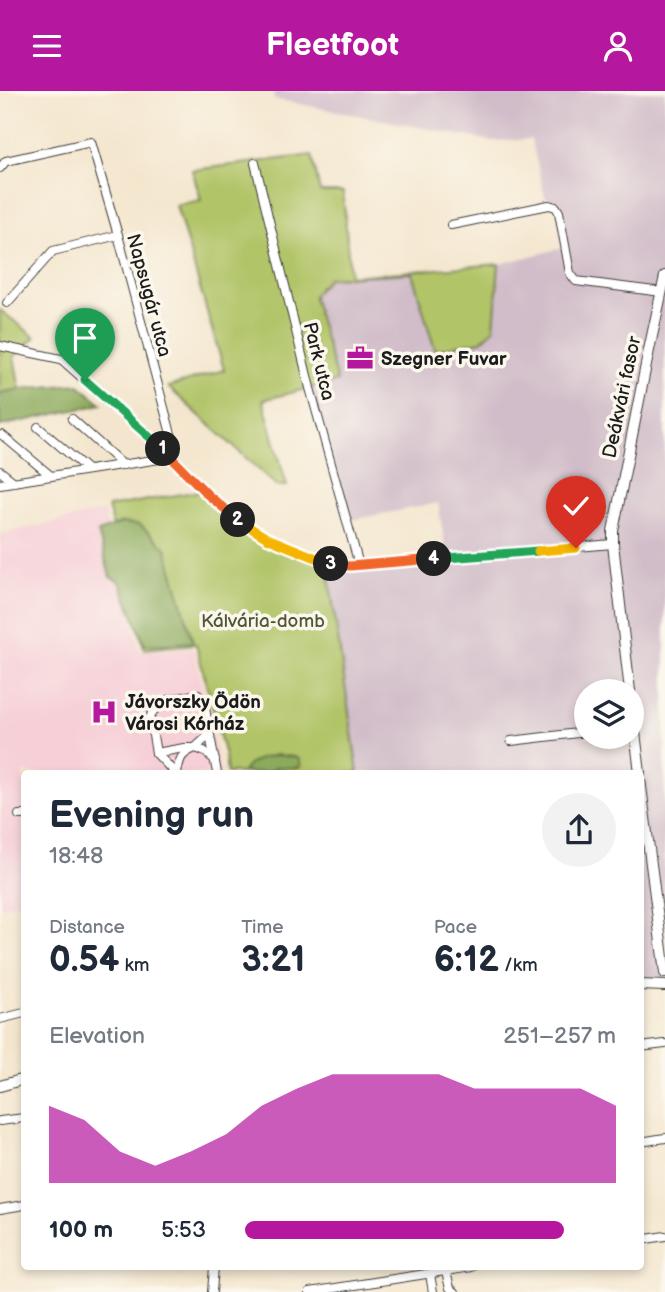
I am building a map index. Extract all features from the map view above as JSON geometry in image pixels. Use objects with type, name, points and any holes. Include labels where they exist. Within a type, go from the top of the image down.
[{"type":"street","name":"Napsugár utca","points":[[0,168],[6,162],[91,142],[175,449],[172,457]]},
{"type":"street","name":"Park utca","points":[[255,163],[310,388],[359,565]]},
{"type":"street","points":[[451,225],[549,205],[556,207],[573,279],[662,292]]},
{"type":"street","points":[[7,303],[53,251],[118,235]]},
{"type":"street","name":"Deákvári fasor","points":[[629,679],[612,544],[613,531],[665,277]]},
{"type":"street","points":[[0,346],[61,359],[172,457],[217,504],[267,538],[330,564],[359,565],[612,544]]},
{"type":"street","points":[[72,419],[123,465]]},
{"type":"street","points":[[37,426],[88,470]]},
{"type":"street","points":[[2,435],[51,476]]},
{"type":"street","points":[[0,484],[172,457]]},
{"type":"street","points":[[0,471],[14,482]]},
{"type":"street","points":[[173,770],[156,753],[150,718],[153,711],[169,699],[198,694],[204,703],[217,770]]},
{"type":"street","points":[[177,770],[180,759],[205,738],[209,729]]},
{"type":"street","points":[[511,741],[574,733]]},
{"type":"street","points":[[156,753],[195,748],[215,760]]},
{"type":"street","points":[[636,749],[639,770]]},
{"type":"street","points":[[644,808],[665,973]]},
{"type":"street","points":[[644,985],[665,986]]},
{"type":"street","points":[[0,1019],[21,1014]]},
{"type":"street","points":[[644,1047],[665,1044]]},
{"type":"street","points":[[0,1086],[21,1080]]},
{"type":"street","points":[[0,1121],[21,1118]]},
{"type":"street","points":[[644,1141],[665,1138]]},
{"type":"street","points":[[0,1209],[21,1206]]},
{"type":"street","points":[[644,1239],[665,1236]]},
{"type":"street","points":[[212,1292],[214,1270]]},
{"type":"street","points":[[310,1292],[338,1290],[456,1270]]},
{"type":"street","points":[[446,1272],[450,1288],[455,1292]]},
{"type":"street","points":[[430,1274],[433,1292]]},
{"type":"shaded area","points":[[275,91],[665,91],[665,979],[644,979],[644,770],[358,770],[327,563],[447,560],[438,503],[352,520],[308,388],[337,380],[313,296],[328,278],[412,273],[435,349],[494,328],[499,264],[562,248],[556,204],[545,197],[531,139],[492,141],[273,99]]},
{"type":"shaded area","name":"Jávorszky Ödön Városi Kórház","points":[[104,511],[140,651],[194,649],[220,770],[21,770],[21,902],[0,907],[0,534]]},
{"type":"green space","points":[[312,155],[320,192],[343,192],[350,276],[499,264],[494,329],[481,341],[435,350],[412,273],[328,278],[313,296],[337,381],[263,400],[287,486],[277,486],[168,387],[224,370],[176,205],[201,200],[192,170]]},
{"type":"green space","points":[[0,310],[35,337],[14,357],[20,389],[0,393]]},
{"type":"green space","points":[[78,384],[102,404],[0,426],[0,393]]},
{"type":"green space","name":"Kálvária-domb","points":[[199,491],[231,521],[257,539],[291,553],[327,563],[358,770],[227,770],[196,644],[144,649],[108,507]]},
{"type":"green space","points":[[122,523],[140,525],[166,548],[193,642],[145,645],[120,582],[110,577],[98,532]]},
{"type":"green space","points":[[277,755],[294,757],[299,759],[301,766],[245,770],[262,758]]},
{"type":"place","name":"Szegner Fuvar","points":[[360,358]]},
{"type":"place","name":"Jávorszky Ödön Városi Kórház","points":[[104,712]]},
{"type":"route","points":[[85,380],[172,457],[217,504],[267,538],[330,564],[350,566],[576,548]]}]
